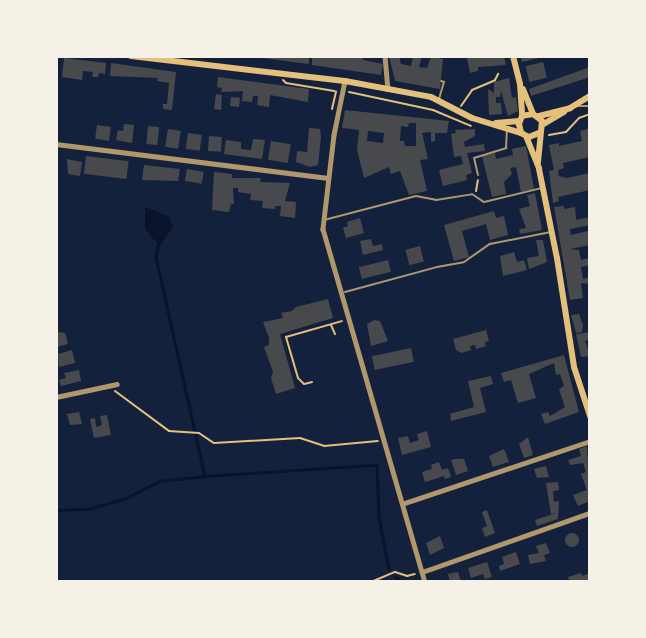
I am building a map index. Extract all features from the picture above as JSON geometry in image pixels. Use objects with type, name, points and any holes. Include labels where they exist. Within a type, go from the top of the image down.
[{"type":"main road","points":[[131,56],[345,81],[421,95],[507,129],[542,135]]},
{"type":"main road","points":[[513,56],[520,84],[524,134],[539,169]]},
{"type":"main road","points":[[520,84],[542,125],[539,169],[542,188],[552,232],[574,367],[590,416]]},
{"type":"main road","points":[[542,125],[590,96]]},
{"type":"main road","points":[[490,123],[571,107]]},
{"type":"street","points":[[385,56],[388,89]]},
{"type":"street","points":[[345,81],[323,220],[425,582]]},
{"type":"street","points":[[56,144],[328,178]]},
{"type":"street","points":[[56,397],[117,384]]},
{"type":"street","points":[[402,504],[590,441]]},
{"type":"street","points":[[422,572],[590,513]]},
{"type":"lane","points":[[439,100],[444,82],[441,81]]},
{"type":"lane","points":[[421,95],[422,86]]},
{"type":"lane","points":[[571,107],[590,106]]},
{"type":"lane","points":[[478,175],[474,158],[506,148],[507,129]]},
{"type":"lane","points":[[323,220],[416,196],[436,200],[472,194],[484,202],[542,188]]},
{"type":"lane","points":[[342,293],[464,262],[473,258],[481,247],[490,244],[552,232]]},
{"type":"path","points":[[283,74],[286,83],[343,91],[433,110],[476,127]]},
{"type":"path","points":[[458,110],[471,90],[495,80],[498,74]]},
{"type":"path","points":[[331,119],[335,91]]},
{"type":"path","points":[[542,135],[566,132],[579,118],[590,114]]},
{"type":"path","points":[[472,194],[478,190],[478,175]]},
{"type":"path","points":[[312,382],[300,382],[286,337],[349,319]]},
{"type":"path","points":[[331,324],[335,334]]},
{"type":"path","points":[[109,386],[169,431],[199,433],[222,444],[300,438],[324,446],[384,442]]},
{"type":"path","points":[[371,582],[396,572],[407,576],[422,572]]},
{"type":"water","points":[[145,207],[168,216],[173,227],[161,244],[154,240],[145,228]]},
{"type":"building","points":[[309,56],[309,64],[262,58]]},
{"type":"building","points":[[312,56],[363,56],[363,60],[383,64],[381,75],[312,65]]},
{"type":"building","points":[[389,56],[399,56],[401,64],[411,66],[413,56],[422,56],[419,67],[427,68],[431,57],[443,59],[440,89],[395,81]]},
{"type":"building","points":[[504,56],[506,65],[478,67],[478,71],[470,73],[467,58]]},
{"type":"building","points":[[520,56],[543,56],[543,57],[522,62]]},
{"type":"building","points":[[64,58],[106,63],[105,74],[99,73],[98,77],[92,77],[93,72],[83,71],[82,80],[62,77]]},
{"type":"building","points":[[543,62],[547,78],[529,82],[526,66]]},
{"type":"building","points":[[111,63],[176,72],[172,110],[163,109],[163,104],[167,104],[169,83],[157,81],[158,78],[110,76]]},
{"type":"building","points":[[590,67],[590,77],[531,96],[529,89]]},
{"type":"building","points":[[218,77],[309,89],[308,102],[270,95],[269,107],[257,105],[258,96],[253,96],[252,102],[242,101],[243,91],[221,92],[222,88],[217,87]]},
{"type":"building","points":[[509,78],[512,98],[516,97],[518,111],[508,116],[501,91],[500,97],[496,97],[496,103],[501,103],[502,114],[489,115],[488,89],[494,93],[494,82]]},
{"type":"building","points":[[216,94],[222,95],[221,110],[214,109]]},
{"type":"building","points":[[231,97],[240,98],[239,107],[230,106]]},
{"type":"building","points":[[345,110],[449,121],[447,133],[435,133],[435,141],[431,142],[431,132],[422,133],[428,159],[420,160],[427,191],[409,195],[400,171],[391,174],[389,167],[364,178],[357,150],[359,130],[342,128]],"holes":[[[409,123],[416,123],[416,146],[405,146],[404,141],[400,141],[401,126],[408,127]],[[368,131],[384,133],[383,143],[367,141]]]},
{"type":"building","points":[[124,124],[134,125],[132,143],[116,140],[118,130],[123,131]]},
{"type":"building","points":[[97,125],[111,127],[109,141],[95,139]]},
{"type":"building","points":[[148,126],[159,127],[157,145],[146,144]]},
{"type":"building","points":[[309,128],[320,129],[321,137],[318,165],[310,167],[296,162],[297,151],[307,152]]},
{"type":"building","points":[[590,128],[590,157],[563,163],[564,168],[558,170],[559,176],[567,178],[590,173],[590,190],[558,197],[559,201],[553,203],[549,171],[554,170],[549,145],[559,143],[559,146],[582,141],[580,131]]},
{"type":"building","points":[[168,129],[181,131],[178,149],[165,147]]},
{"type":"building","points":[[475,129],[475,136],[464,142],[465,147],[484,144],[485,151],[467,153],[472,173],[466,175],[467,180],[443,186],[439,170],[463,164],[461,156],[454,157],[451,134],[456,133],[455,130]]},
{"type":"building","points":[[188,133],[202,135],[200,151],[186,149]]},
{"type":"building","points":[[209,136],[222,137],[221,152],[208,151]]},
{"type":"building","points":[[253,139],[265,140],[262,159],[224,154],[226,140],[241,142],[241,149],[251,150]]},
{"type":"building","points":[[271,141],[291,144],[288,163],[268,160]]},
{"type":"building","points":[[526,146],[534,189],[521,192],[516,167],[510,168],[512,174],[504,182],[506,194],[492,197],[482,156],[495,153],[496,159],[513,155],[512,149]]},
{"type":"building","points":[[86,156],[129,161],[126,179],[84,174]]},
{"type":"building","points":[[67,159],[82,162],[80,176],[68,174]]},
{"type":"building","points":[[144,165],[180,169],[178,181],[142,180]]},
{"type":"building","points":[[187,169],[204,172],[202,184],[185,181]]},
{"type":"building","points":[[214,172],[232,174],[232,178],[261,178],[260,182],[290,183],[285,201],[296,202],[295,218],[280,216],[281,206],[275,206],[275,209],[262,208],[263,201],[250,200],[251,194],[238,192],[238,188],[233,188],[234,204],[231,204],[229,212],[212,210]]},
{"type":"building","points":[[535,193],[542,230],[520,234],[519,229],[526,228],[519,209],[530,206],[527,195]]},
{"type":"building","points":[[564,206],[564,209],[575,207],[576,220],[590,217],[590,225],[570,229],[571,235],[588,231],[590,245],[570,249],[579,250],[581,260],[590,258],[590,265],[581,267],[583,279],[590,277],[590,284],[581,283],[583,298],[570,300],[554,207]]},
{"type":"building","points":[[494,211],[496,218],[504,216],[508,235],[490,240],[486,224],[462,231],[469,257],[454,261],[444,225]]},
{"type":"building","points":[[360,218],[364,233],[346,238],[343,228],[348,226],[347,222]]},
{"type":"building","points":[[371,239],[373,246],[382,244],[383,250],[363,255],[360,241]]},
{"type":"building","points":[[536,240],[543,240],[547,262],[529,269],[527,258],[539,256]]},
{"type":"building","points":[[420,246],[424,262],[409,265],[405,250]]},
{"type":"building","points":[[514,252],[517,262],[524,260],[527,270],[503,276],[500,256]]},
{"type":"building","points":[[388,260],[391,272],[362,279],[359,267]]},
{"type":"building","points":[[328,299],[333,318],[280,334],[295,388],[276,394],[271,378],[273,372],[264,347],[269,345],[269,338],[263,322],[283,318],[281,313],[292,311],[296,307]]},
{"type":"building","points":[[579,314],[583,325],[582,332],[576,333],[571,315]]},
{"type":"building","points":[[374,320],[380,321],[388,341],[371,346],[367,324]]},
{"type":"building","points":[[486,330],[489,341],[485,342],[486,346],[476,349],[475,345],[470,346],[471,350],[461,353],[456,350],[453,339]]},
{"type":"building","points":[[59,332],[65,333],[68,344],[56,347],[56,335]]},
{"type":"building","points":[[590,332],[590,340],[585,341],[590,356],[581,357],[576,334]]},
{"type":"building","points":[[411,348],[414,362],[375,370],[372,356]]},
{"type":"building","points":[[72,350],[75,363],[59,367],[58,354]]},
{"type":"building","points":[[564,355],[579,412],[545,424],[541,414],[548,412],[550,416],[565,407],[559,389],[564,386],[560,374],[556,375],[554,363],[529,374],[536,398],[518,403],[511,380],[504,382],[501,373]]},
{"type":"building","points":[[79,370],[81,381],[61,386],[59,380],[66,378],[64,373]]},
{"type":"building","points":[[491,376],[493,384],[480,388],[486,412],[451,421],[450,414],[474,407],[468,381]]},
{"type":"building","points":[[79,412],[82,424],[70,425],[67,414]]},
{"type":"building","points":[[107,415],[111,435],[94,438],[90,419],[95,418],[96,427],[102,425],[100,416]]},
{"type":"building","points":[[427,431],[431,447],[402,455],[398,438],[408,436],[410,443],[419,440],[417,434]]},
{"type":"building","points":[[528,437],[533,455],[524,458],[519,444]]},
{"type":"building","points":[[587,446],[590,501],[578,506],[573,495],[587,490],[581,474],[586,472],[583,463],[570,465],[568,460],[581,456],[579,449]]},
{"type":"building","points":[[504,449],[509,462],[493,467],[489,456]]},
{"type":"building","points":[[464,459],[468,471],[456,475],[451,460]]},
{"type":"building","points":[[439,462],[442,470],[448,468],[451,477],[445,479],[444,476],[425,482],[422,472],[432,469],[431,465]]},
{"type":"building","points":[[546,466],[549,477],[537,478],[534,469]]},
{"type":"building","points":[[558,482],[559,490],[553,491],[554,502],[559,501],[558,519],[537,526],[535,520],[556,513],[551,514],[546,483]]},
{"type":"building","points":[[487,510],[495,533],[485,537],[482,528],[487,526],[482,512]]},
{"type":"building","points":[[569,533],[575,533],[579,540],[575,547],[569,547],[565,543],[565,537]]},
{"type":"building","points":[[440,536],[444,548],[430,555],[426,543]]},
{"type":"building","points":[[546,543],[550,553],[544,555],[546,561],[530,564],[528,555],[539,553],[536,546]]},
{"type":"building","points":[[516,552],[520,564],[500,571],[499,566],[504,564],[502,557]]},
{"type":"building","points":[[487,562],[492,577],[485,579],[483,574],[471,578],[468,568]]},
{"type":"building","points":[[458,572],[461,582],[450,582],[448,574]]},
{"type":"building","points":[[581,573],[582,576],[590,573],[590,582],[570,582],[568,577]]},
{"type":"waterway","points":[[159,242],[156,257],[205,476],[377,465],[379,517],[389,569]]},
{"type":"waterway","points":[[56,510],[88,509],[126,498],[159,481],[205,476]]},
{"type":"waterway","points":[[396,577],[401,582]]}]
